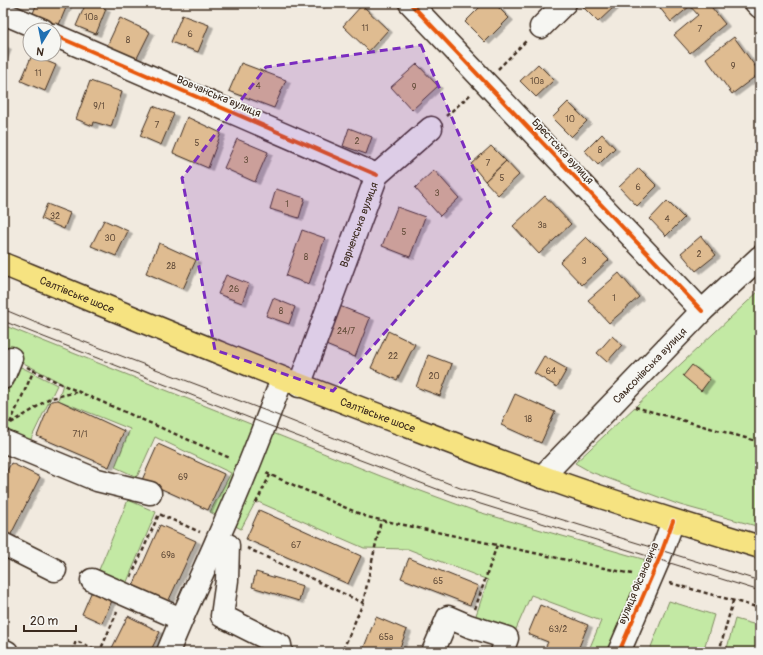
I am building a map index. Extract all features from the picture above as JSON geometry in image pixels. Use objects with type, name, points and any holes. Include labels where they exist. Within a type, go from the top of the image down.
[{"type":"main road","name":"Салтівське шосе","points":[[3,264],[291,382],[542,477],[673,521],[760,546]]},
{"type":"street","name":"Брестська вулиця","points":[[410,3],[702,312]]},
{"type":"street","points":[[540,27],[565,3]]},
{"type":"street","points":[[756,3],[760,7]]},
{"type":"street","points":[[3,12],[25,22]]},
{"type":"street","name":"Вовчанська вулиця","points":[[62,38],[377,175]]},
{"type":"street","name":"Варненська вулиця","points":[[168,652],[181,619],[209,536],[249,466],[291,382],[377,175],[431,128]]},
{"type":"street","name":"Самсонівська вулиця","points":[[542,477],[702,312],[760,257]]},
{"type":"street","points":[[3,441],[97,480],[150,492]]},
{"type":"street","name":"вулиця Фісановича","points":[[619,652],[651,578],[673,521]]},
{"type":"street","points":[[209,536],[228,545],[227,580],[222,616],[280,645],[281,652]]},
{"type":"street","points":[[3,544],[56,570]]},
{"type":"street","points":[[92,580],[181,619]]},
{"type":"street","points":[[433,652],[448,616],[469,626],[507,638],[502,652]]},
{"type":"street","points":[[3,650],[7,652]]},
{"type":"path","points":[[431,128],[485,82],[540,27]]},
{"type":"path","points":[[7,368],[34,370],[77,392],[367,517],[651,578],[760,608]]},
{"type":"path","points":[[34,370],[9,425],[32,412],[48,399],[77,392]]},
{"type":"path","points":[[614,402],[675,417],[760,442]]},
{"type":"path","points":[[253,509],[270,475]]},
{"type":"path","points":[[130,579],[159,514],[209,536]]},
{"type":"path","points":[[342,652],[363,603],[381,520]]},
{"type":"path","points":[[469,626],[497,545]]},
{"type":"path","points":[[243,546],[363,603]]},
{"type":"path","points":[[719,652],[733,601]]},
{"type":"path","points":[[72,652],[76,641],[100,652],[117,611]]},
{"type":"highlighted area","points":[[421,45],[492,212],[333,391],[215,350],[182,178],[266,67]]},
{"type":"green space","points":[[760,290],[760,527],[680,505],[591,472],[575,463]]},
{"type":"green space","points":[[3,325],[383,477],[475,511],[653,562],[615,652],[588,652],[601,621],[531,595],[513,636],[474,621],[488,580],[408,549],[364,548],[256,501],[241,529],[210,512],[231,473],[155,437],[137,477],[115,467],[130,429],[58,400],[63,384],[3,352]]},
{"type":"green space","points":[[13,363],[57,385],[30,441],[3,432],[3,387]]},
{"type":"green space","points":[[128,500],[156,512],[124,589],[96,577]]},
{"type":"green space","points":[[669,601],[714,615],[703,652],[649,652]]},
{"type":"green space","points":[[735,619],[760,626],[760,652],[726,652]]},
{"type":"building","points":[[37,3],[68,3],[60,22],[46,22],[32,16]]},
{"type":"building","points":[[86,3],[92,3],[106,9],[96,34],[76,26]]},
{"type":"building","points":[[314,3],[323,3],[319,7]]},
{"type":"building","points":[[484,3],[494,3],[509,18],[485,42],[465,22]]},
{"type":"building","points":[[585,3],[612,3],[615,6],[598,22],[582,6]]},
{"type":"building","points":[[656,3],[708,3],[725,24],[690,53],[674,35],[698,15],[690,6],[671,22]]},
{"type":"building","points":[[362,5],[388,30],[369,51],[343,26]]},
{"type":"building","points":[[182,15],[209,25],[198,52],[171,42]]},
{"type":"building","points":[[120,18],[150,32],[135,62],[106,48]]},
{"type":"building","points":[[734,37],[760,73],[732,94],[706,58]]},
{"type":"building","points":[[3,45],[7,47],[3,57]]},
{"type":"building","points":[[29,62],[49,62],[56,65],[45,91],[21,81]]},
{"type":"building","points":[[241,63],[286,80],[274,108],[229,91]]},
{"type":"building","points":[[417,64],[438,86],[412,110],[391,87]]},
{"type":"building","points":[[538,64],[554,80],[536,97],[520,81]]},
{"type":"building","points":[[90,81],[122,92],[111,127],[94,122],[93,126],[76,119]]},
{"type":"building","points":[[568,102],[587,121],[571,137],[552,118]]},
{"type":"building","points":[[153,106],[174,114],[161,145],[140,136]]},
{"type":"building","points":[[187,117],[221,133],[208,168],[173,153]]},
{"type":"building","points":[[349,128],[372,137],[366,154],[343,146]]},
{"type":"building","points":[[602,134],[615,148],[598,165],[585,151]]},
{"type":"building","points":[[237,139],[268,152],[255,182],[224,168]]},
{"type":"building","points":[[491,146],[506,161],[485,181],[471,164]]},
{"type":"building","points":[[506,161],[519,175],[498,195],[485,181]]},
{"type":"building","points":[[639,168],[657,186],[637,206],[619,187]]},
{"type":"building","points":[[434,170],[459,198],[440,216],[415,188]]},
{"type":"building","points":[[276,189],[305,198],[299,218],[270,209]]},
{"type":"building","points":[[545,196],[571,224],[539,254],[513,226]]},
{"type":"building","points":[[667,201],[684,218],[666,236],[650,219]]},
{"type":"building","points":[[47,204],[70,213],[64,229],[41,219]]},
{"type":"building","points":[[397,207],[425,217],[410,257],[382,246]]},
{"type":"building","points":[[104,220],[128,231],[116,256],[91,246]]},
{"type":"building","points":[[302,230],[325,238],[309,284],[286,276]]},
{"type":"building","points":[[701,236],[716,255],[696,271],[681,253]]},
{"type":"building","points":[[586,237],[609,260],[582,285],[560,262]]},
{"type":"building","points":[[159,243],[196,260],[183,289],[146,273]]},
{"type":"building","points":[[619,273],[639,297],[609,323],[588,300]]},
{"type":"building","points":[[226,275],[249,284],[242,303],[218,294]]},
{"type":"building","points":[[273,298],[295,307],[289,324],[266,316]]},
{"type":"building","points":[[337,305],[370,318],[355,357],[321,343]]},
{"type":"building","points":[[388,331],[415,344],[397,380],[371,368]]},
{"type":"building","points":[[612,336],[622,345],[607,362],[597,353]]},
{"type":"building","points":[[428,355],[452,364],[440,396],[416,387]]},
{"type":"building","points":[[544,356],[567,369],[557,387],[534,373]]},
{"type":"building","points":[[692,365],[710,379],[701,391],[683,376]]},
{"type":"building","points":[[515,394],[555,412],[541,443],[501,425]]},
{"type":"building","points":[[58,400],[124,431],[109,467],[37,436],[51,401]]},
{"type":"building","points":[[158,444],[224,474],[208,510],[142,480]]},
{"type":"building","points":[[11,463],[40,477],[7,542],[3,540],[3,479]]},
{"type":"building","points":[[259,510],[361,556],[348,584],[246,539]]},
{"type":"building","points":[[160,525],[196,541],[168,602],[133,586]]},
{"type":"building","points":[[409,558],[478,586],[470,605],[401,578]]},
{"type":"building","points":[[256,572],[303,586],[299,601],[252,587]]},
{"type":"building","points":[[94,586],[115,594],[102,623],[82,614]]},
{"type":"building","points":[[540,605],[588,625],[577,652],[543,652],[548,642],[528,634]]},
{"type":"building","points":[[128,616],[160,632],[150,652],[110,652]]},
{"type":"building","points":[[376,617],[407,630],[398,652],[362,652]]},
{"type":"tram line","points":[[3,309],[53,330],[269,412],[460,488],[760,581]]},
{"type":"tram line","points":[[3,321],[265,424],[458,497],[760,591]]},
{"type":"cycle path","points":[[410,3],[702,311]]},
{"type":"cycle path","points":[[62,38],[377,175]]},
{"type":"cycle path","points":[[619,652],[659,559],[673,521]]}]
